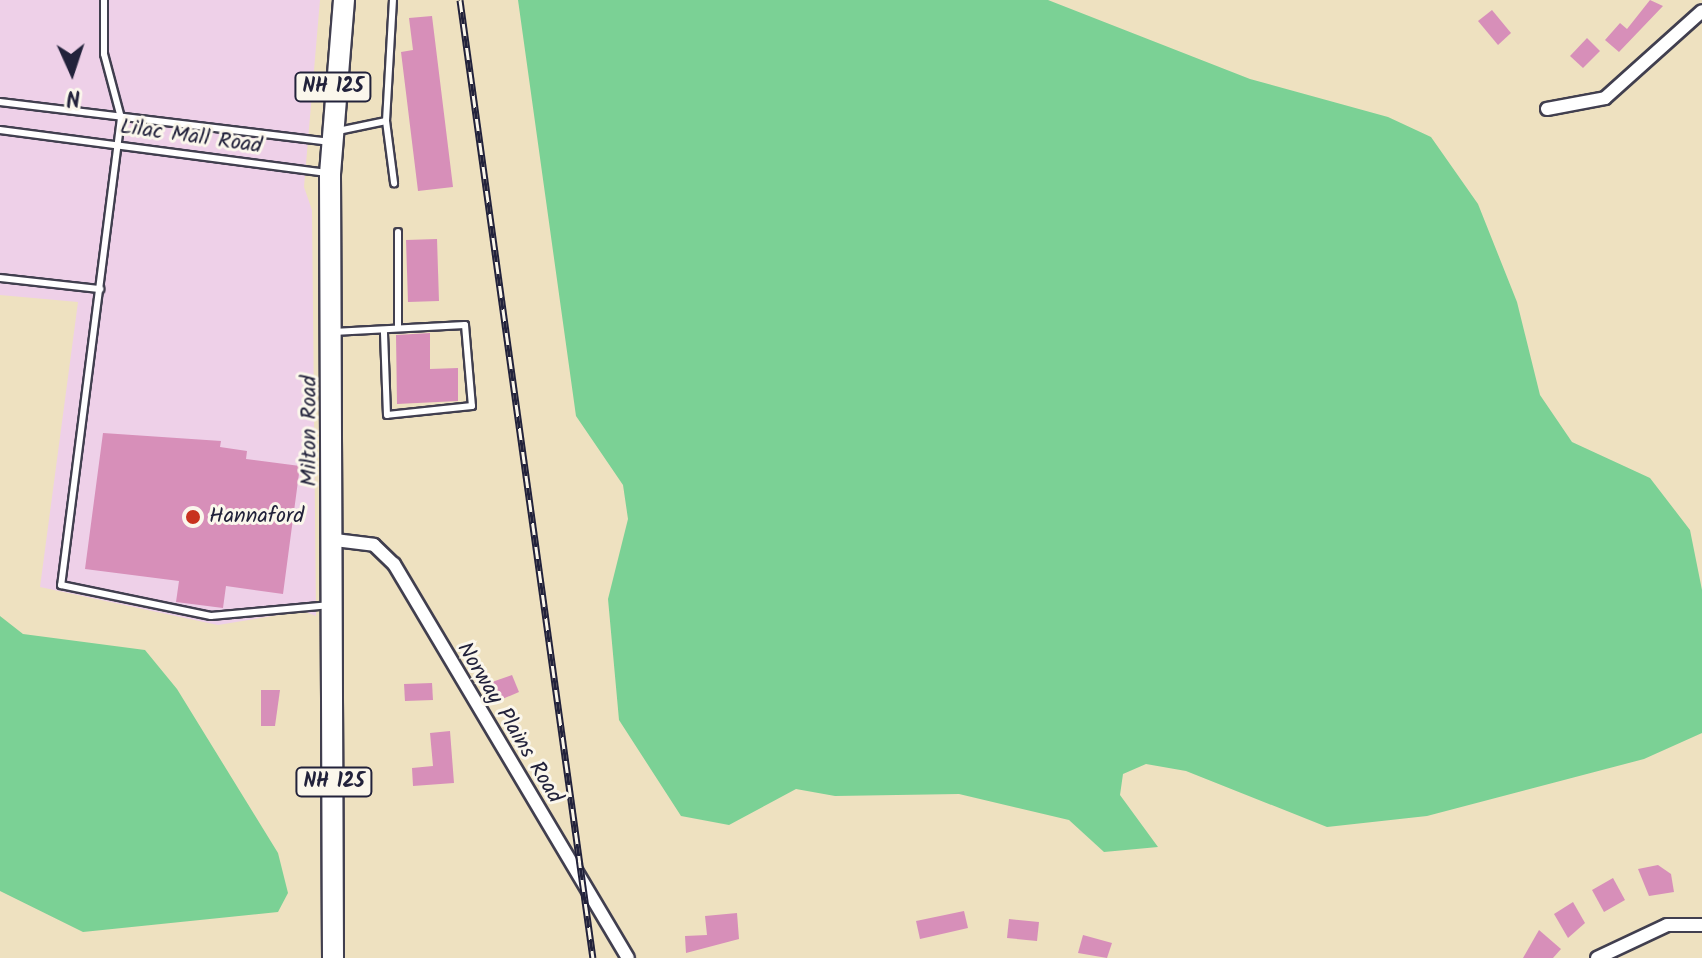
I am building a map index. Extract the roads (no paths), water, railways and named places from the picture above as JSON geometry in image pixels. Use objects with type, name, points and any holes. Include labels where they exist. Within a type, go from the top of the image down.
[{"type":"main road","name":"Milton Road","points":[[333,958],[335,540],[330,174],[344,0]]},
{"type":"street","points":[[1547,109],[1605,98],[1702,11]]},
{"type":"street","name":"Norway Plains Road","points":[[335,540],[374,545],[394,564],[628,958]]},
{"type":"street","points":[[1597,958],[1667,925],[1702,925]]},
{"type":"lane","points":[[104,0],[104,54],[121,118],[61,585],[211,616],[333,605]]},
{"type":"lane","points":[[393,0],[386,121],[394,183]]},
{"type":"lane","name":"Lilac Mall Road","points":[[0,102],[121,118],[331,137],[386,121]]},
{"type":"lane","name":"Lilac Mall Road","points":[[0,130],[330,174]]},
{"type":"lane","points":[[398,232],[398,326]]},
{"type":"lane","points":[[0,278],[100,289]]},
{"type":"lane","points":[[333,332],[384,332],[398,326],[465,325],[475,389],[468,410],[387,415],[384,332]]},
{"type":"railway","points":[[460,0],[593,958]]},
{"type":"place","name":"Hannaford","points":[[193,517]]}]
